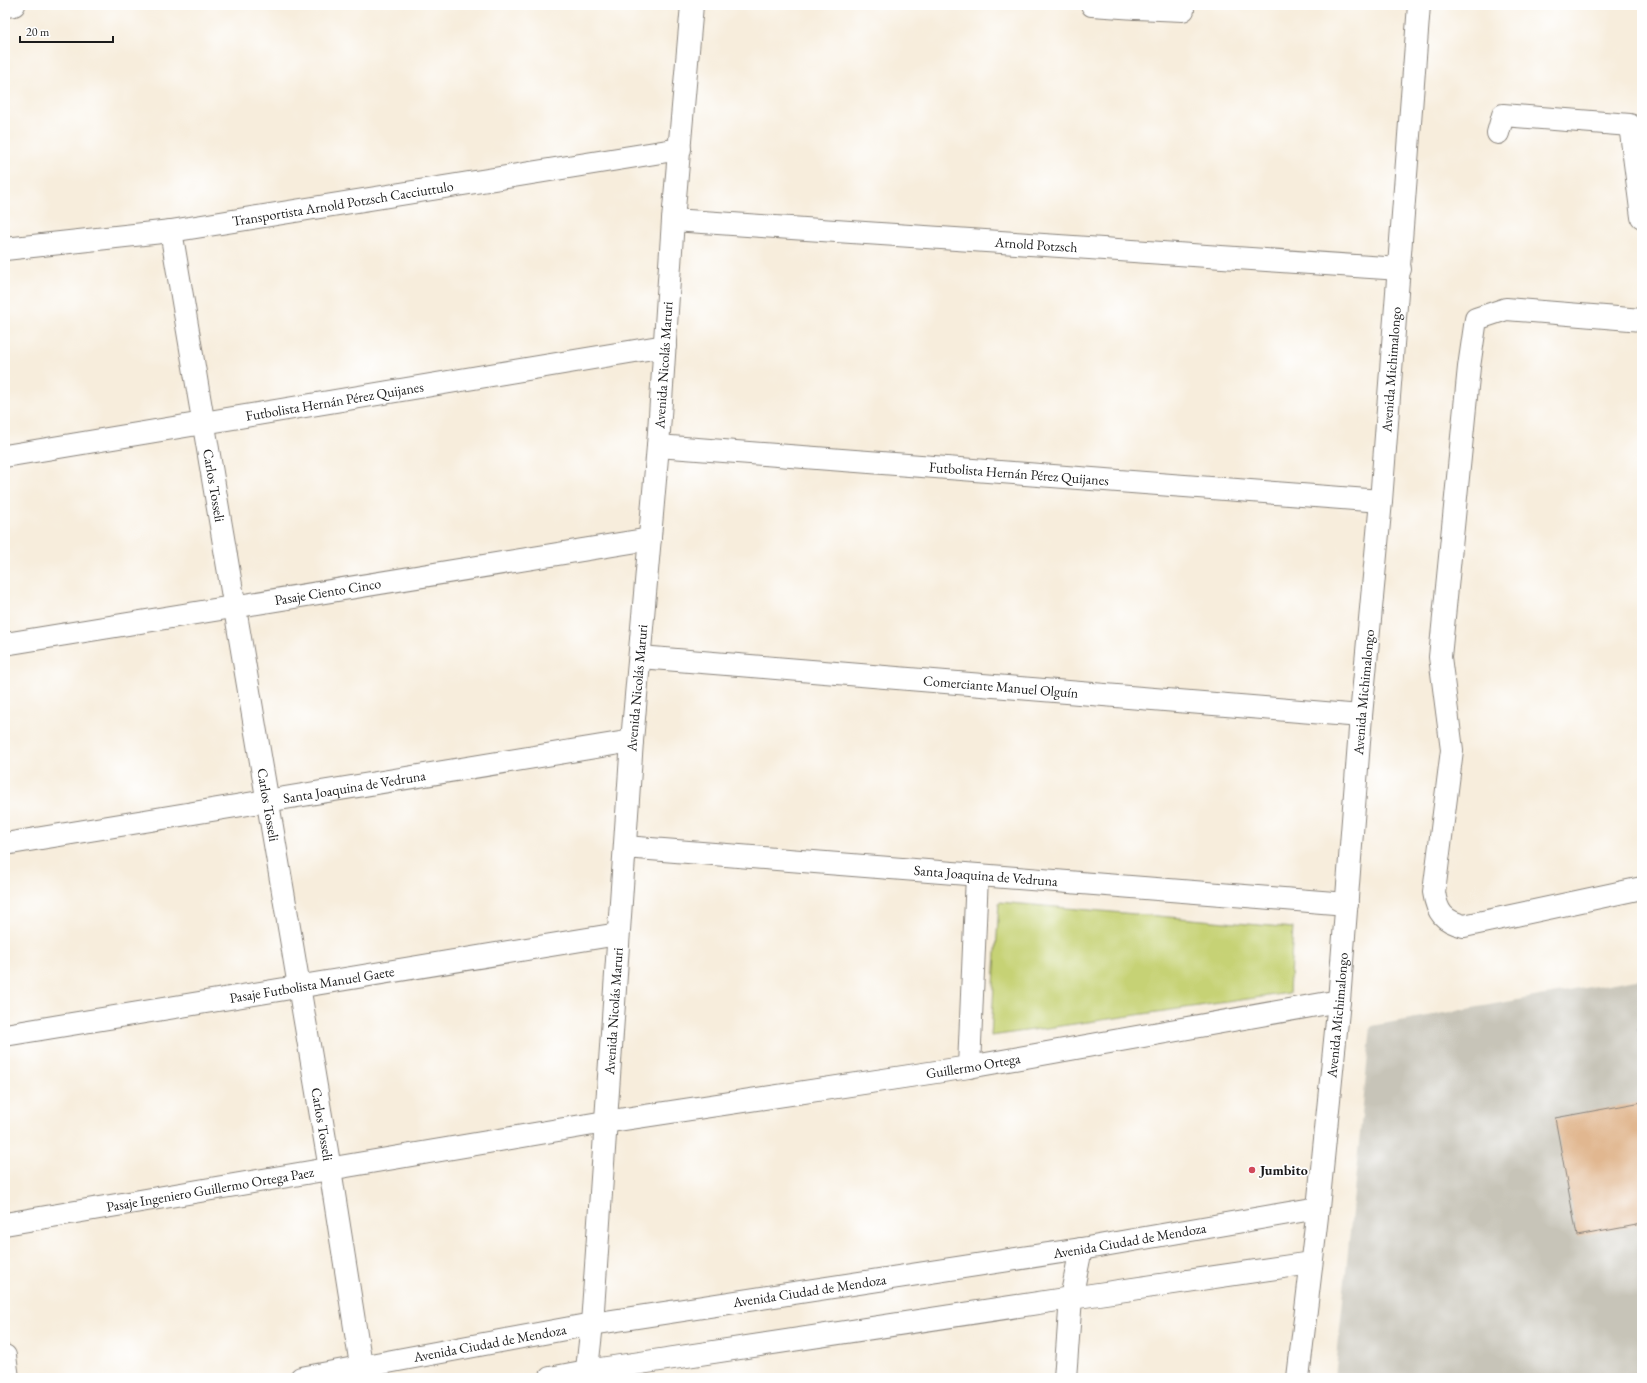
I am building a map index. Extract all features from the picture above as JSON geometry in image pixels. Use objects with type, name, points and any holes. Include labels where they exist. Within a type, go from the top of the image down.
[{"type":"street","points":[[5,6],[14,5]]},
{"type":"street","name":"Avenida Nicolás Maruri","points":[[587,1374],[592,1324],[632,741],[658,446],[673,220],[692,5]]},
{"type":"street","points":[[1092,5],[1136,6],[1182,10]]},
{"type":"street","name":"Avenida Michimalongo","points":[[1298,1378],[1340,1001],[1361,716],[1381,501],[1400,269],[1419,5]]},
{"type":"street","points":[[1498,133],[1503,115],[1630,125],[1642,217]]},
{"type":"street","name":"Transportista Arnold Potzsch Cacciuttulo","points":[[5,249],[171,232],[680,149]]},
{"type":"street","name":"Arnold Potzsch","points":[[673,220],[1400,269]]},
{"type":"street","name":"Carlos Tosseli","points":[[171,232],[330,1169],[362,1372]]},
{"type":"street","points":[[1642,320],[1506,309],[1476,319],[1469,367],[1440,657],[1452,750],[1434,892],[1440,913],[1451,922],[1464,926],[1642,888]]},
{"type":"street","name":"Futbolista Hernán Pérez Quijanes","points":[[5,456],[664,346]]},
{"type":"street","name":"Futbolista Hernán Pérez Quijanes","points":[[658,446],[1381,501]]},
{"type":"street","name":"Pasaje Ciento Cinco","points":[[5,644],[650,539]]},
{"type":"street","name":"Comerciante Manuel Olguín","points":[[640,657],[1361,716]]},
{"type":"street","name":"Santa Joaquina de Vedruna","points":[[5,844],[632,741]]},
{"type":"street","name":"Santa Joaquina de Vedruna","points":[[625,847],[1348,904]]},
{"type":"street","points":[[969,1067],[977,875]]},
{"type":"street","name":"Pasaje Futbolista Manuel Gaete","points":[[5,1035],[618,934]]},
{"type":"street","name":"Guillermo Ortega","points":[[605,1122],[969,1067],[1340,1001]]},
{"type":"street","name":"Pasaje Ingeniero Guillermo Ortega Paez","points":[[5,1224],[605,1122]]},
{"type":"street","name":"Avenida Ciudad de Mendoza","points":[[301,1378],[362,1372],[592,1324],[1081,1249],[1318,1208]]},
{"type":"street","points":[[1065,1378],[1071,1298],[1081,1249]]},
{"type":"street","points":[[550,1378],[587,1374],[1071,1298],[1311,1263]]},
{"type":"street","points":[[5,1356],[8,1378]]},
{"type":"shaded area","points":[[1642,978],[1642,1378],[1335,1378],[1371,1026]]},
{"type":"green space","points":[[999,902],[1293,928],[1289,993],[991,1036]]},
{"type":"building","points":[[1642,1028],[1642,1042],[1641,1042],[1639,1029]]},
{"type":"building","points":[[1642,1102],[1642,1224],[1577,1236],[1555,1118]]},
{"type":"place","name":"Jumbito","points":[[1252,1170]]}]
